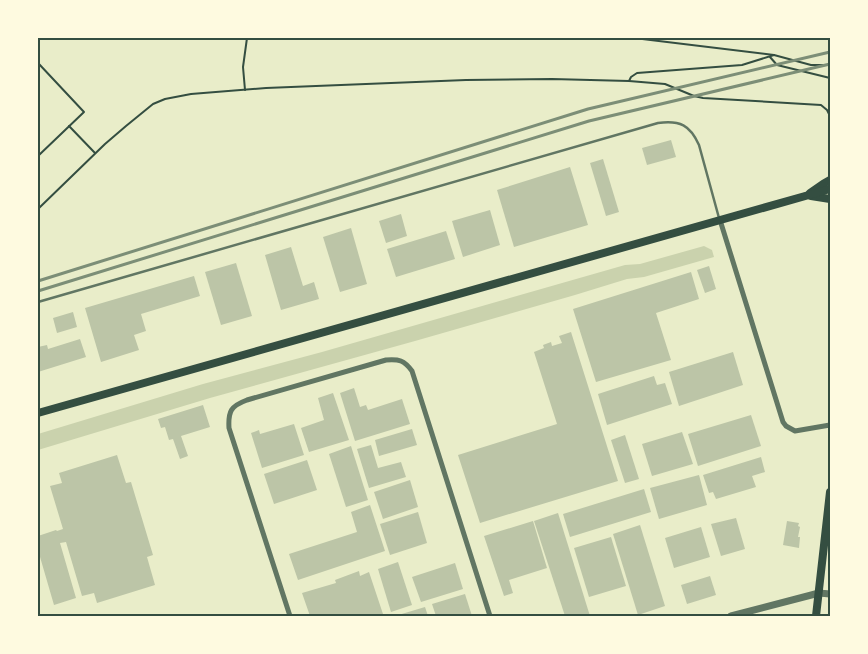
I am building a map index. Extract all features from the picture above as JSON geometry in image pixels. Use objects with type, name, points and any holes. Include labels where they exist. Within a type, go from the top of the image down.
[{"type":"main road","points":[[807,196],[830,180]]},
{"type":"main road","points":[[38,413],[830,190]]},
{"type":"main road","points":[[807,196],[830,199]]},
{"type":"main road","points":[[816,616],[830,492]]},
{"type":"street","points":[[720,220],[783,422],[786,426],[796,431],[830,425]]},
{"type":"street","points":[[290,616],[229,428],[228,416],[232,409],[247,400],[386,360],[397,360],[406,363],[412,371],[490,616]]},
{"type":"street","points":[[731,616],[818,593],[830,594]]},
{"type":"lane","points":[[38,302],[666,122],[682,124],[694,135],[699,145],[720,220]]},
{"type":"path","points":[[245,90],[244,67],[247,38]]},
{"type":"path","points":[[634,38],[774,55],[811,65],[830,64]]},
{"type":"path","points":[[629,81],[631,76],[637,73],[742,65],[774,55]]},
{"type":"path","points":[[770,57],[777,65],[830,78]]},
{"type":"path","points":[[38,66],[39,64],[84,112],[38,156]]},
{"type":"path","points":[[38,209],[95,153],[154,104],[191,94],[266,88],[466,80],[552,79],[629,81],[665,84],[703,98],[821,105],[830,116]]},
{"type":"path","points":[[69,126],[95,153]]},
{"type":"green space","points":[[704,246],[712,250],[714,257],[644,277],[627,279],[210,398],[38,450],[38,434],[203,384],[625,265],[640,264]]},
{"type":"building","points":[[671,140],[676,157],[647,165],[642,148]]},
{"type":"building","points":[[603,159],[619,212],[606,216],[590,163]]},
{"type":"building","points":[[570,167],[588,225],[514,247],[497,190]]},
{"type":"building","points":[[490,210],[500,245],[463,257],[452,221]]},
{"type":"building","points":[[401,214],[407,236],[386,243],[379,221]]},
{"type":"building","points":[[351,228],[367,284],[340,292],[323,237]]},
{"type":"building","points":[[446,231],[455,259],[396,277],[387,249]]},
{"type":"building","points":[[291,247],[303,286],[314,282],[319,299],[281,310],[265,255]]},
{"type":"building","points":[[236,263],[252,316],[221,325],[205,272]]},
{"type":"building","points":[[709,266],[716,289],[705,293],[697,270]]},
{"type":"building","points":[[691,272],[699,299],[656,313],[671,360],[596,382],[573,309]]},
{"type":"building","points":[[194,276],[200,296],[141,314],[146,331],[134,335],[139,350],[101,362],[85,308]]},
{"type":"building","points":[[73,312],[77,327],[57,333],[53,318]]},
{"type":"building","points":[[571,332],[618,481],[480,523],[458,455],[557,424],[534,352],[544,348],[543,345],[551,342],[552,346],[562,343],[559,336]]},
{"type":"building","points":[[80,339],[86,357],[38,372],[38,347],[47,345],[48,349]]},
{"type":"building","points":[[733,352],[743,385],[679,406],[669,372]]},
{"type":"building","points":[[654,376],[657,385],[665,383],[672,404],[607,425],[598,394]]},
{"type":"building","points":[[354,388],[360,407],[366,405],[368,410],[402,399],[410,424],[355,441],[340,393]]},
{"type":"building","points":[[333,393],[349,440],[309,452],[301,428],[324,420],[318,398]]},
{"type":"building","points":[[203,405],[210,427],[181,436],[188,456],[180,459],[173,439],[169,440],[165,427],[161,428],[158,419]]},
{"type":"building","points":[[751,415],[761,446],[698,466],[688,434]]},
{"type":"building","points":[[294,424],[304,455],[262,468],[251,433],[259,430],[260,434]]},
{"type":"building","points":[[412,429],[417,445],[379,456],[375,440]]},
{"type":"building","points":[[682,432],[693,464],[652,476],[642,444]]},
{"type":"building","points":[[625,435],[639,479],[625,483],[611,440]]},
{"type":"building","points":[[371,445],[378,468],[401,462],[406,477],[369,488],[357,449]]},
{"type":"building","points":[[351,446],[368,500],[346,507],[329,454]]},
{"type":"building","points":[[117,455],[126,483],[131,482],[153,555],[147,557],[155,585],[97,603],[94,593],[82,596],[66,542],[60,543],[76,598],[54,605],[38,550],[38,536],[63,529],[50,486],[62,483],[59,473]]},
{"type":"building","points":[[761,457],[765,472],[752,476],[756,487],[716,499],[713,492],[709,493],[703,475]]},
{"type":"building","points":[[307,460],[317,490],[274,504],[264,474]]},
{"type":"building","points":[[699,475],[707,505],[659,519],[650,488]]},
{"type":"building","points":[[410,480],[418,507],[383,519],[374,492]]},
{"type":"building","points":[[644,489],[651,512],[570,537],[563,514]]},
{"type":"building","points":[[370,505],[385,551],[298,580],[289,554],[357,532],[351,512]]},
{"type":"building","points":[[418,512],[427,543],[390,555],[380,524]]},
{"type":"building","points":[[558,513],[590,616],[565,616],[534,521]]},
{"type":"building","points":[[736,518],[745,549],[721,556],[711,524]]},
{"type":"building","points":[[533,521],[547,568],[509,580],[513,593],[504,596],[484,536]]},
{"type":"building","points":[[787,521],[799,523],[799,548],[783,545]]},
{"type":"building","points":[[640,525],[665,606],[638,615],[613,534]]},
{"type":"building","points":[[701,527],[710,557],[674,568],[665,538]]},
{"type":"building","points":[[611,537],[626,586],[589,597],[574,548]]},
{"type":"building","points":[[398,562],[412,605],[391,612],[378,569]]},
{"type":"building","points":[[455,563],[463,589],[421,602],[412,577]]},
{"type":"building","points":[[359,571],[360,576],[369,572],[383,614],[377,616],[310,616],[302,593],[336,583],[335,580]]},
{"type":"building","points":[[710,576],[716,595],[687,604],[681,585]]},
{"type":"building","points":[[465,594],[472,616],[436,616],[432,604]]},
{"type":"building","points":[[425,607],[428,616],[395,616]]},
{"type":"railway","points":[[38,281],[588,109],[830,52]]},
{"type":"railway","points":[[38,291],[589,121],[830,64]]}]
